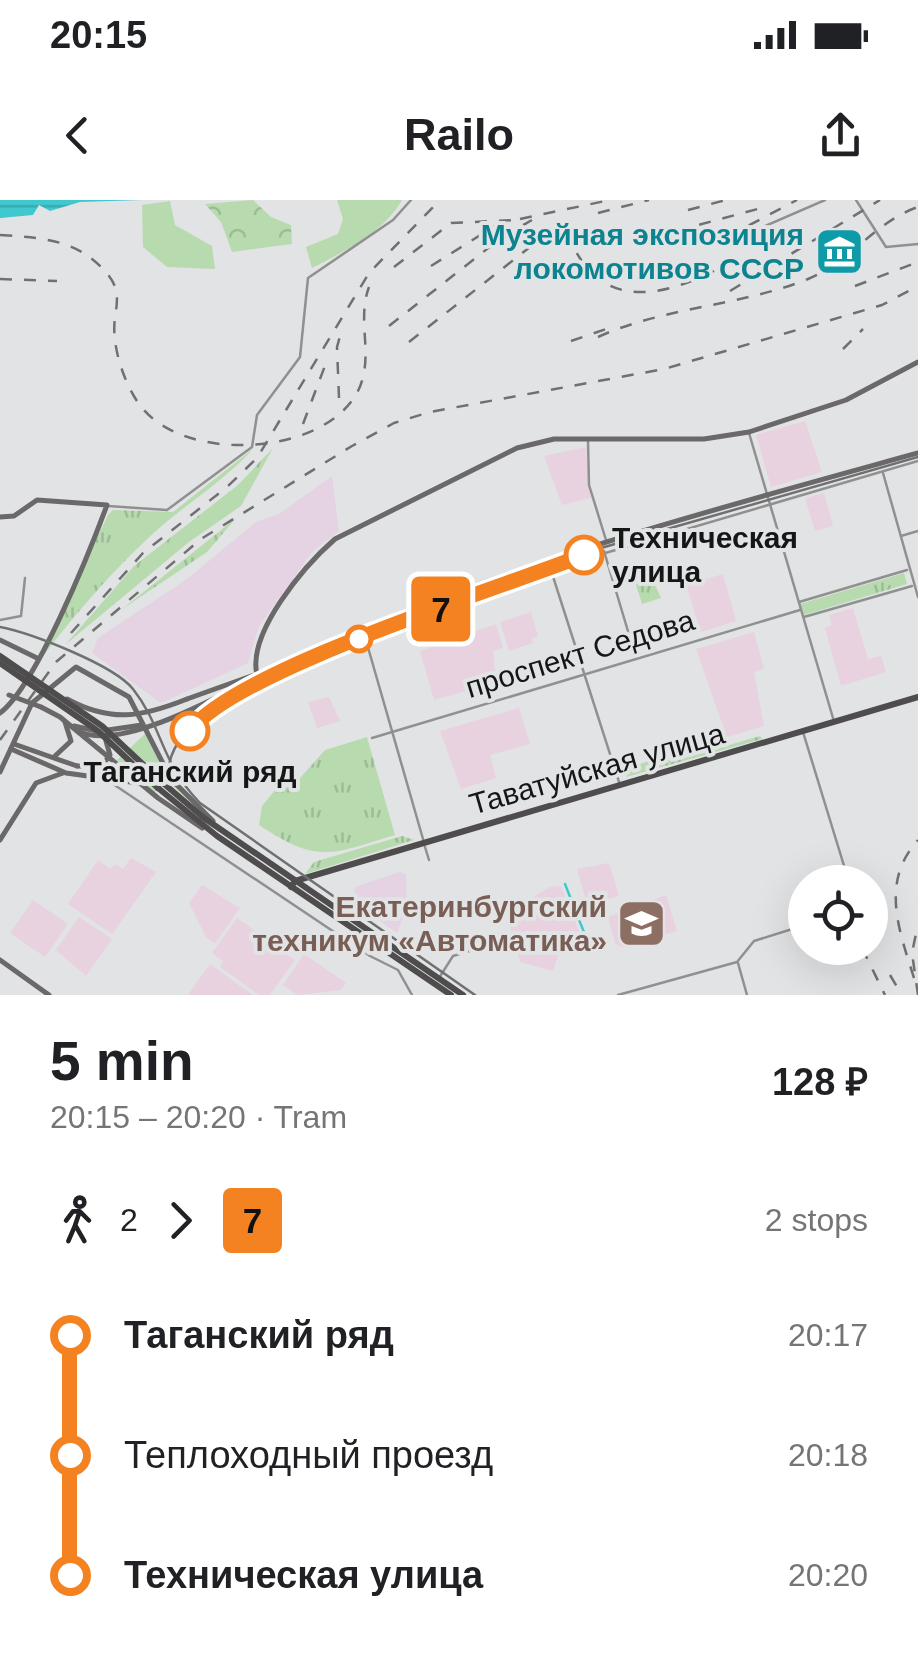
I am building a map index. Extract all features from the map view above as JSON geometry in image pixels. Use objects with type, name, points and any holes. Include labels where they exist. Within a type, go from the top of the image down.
[{"type":"main road","points":[[257,675],[254,652],[262,633],[315,556],[334,539],[517,448],[554,439],[704,439],[748,432],[846,400],[918,362]]},
{"type":"main road","points":[[78,732],[95,736],[145,725],[200,705],[257,675],[363,629],[548,559],[769,500],[918,453]]},
{"type":"main road","points":[[0,516],[14,516],[37,500],[107,506],[37,658],[0,713]]},
{"type":"main road","points":[[0,640],[37,658]]},
{"type":"main road","points":[[0,660],[94,712],[122,717],[148,714],[244,676],[257,675]]},
{"type":"main road","points":[[0,660],[90,724],[219,833]]},
{"type":"main road","points":[[0,772],[32,703],[74,667],[125,693],[170,779],[219,833]]},
{"type":"main road","points":[[0,692],[60,716],[140,783],[219,833],[451,995]]},
{"type":"main road","points":[[60,695],[117,739],[160,786]]},
{"type":"main road","name":"Таватуйская улица","points":[[293,884],[918,696]]},
{"type":"main road","points":[[46,755],[60,755],[71,742],[60,716]]},
{"type":"main road","points":[[68,722],[91,732],[145,725]]},
{"type":"main road","points":[[13,747],[94,770],[108,760],[108,746],[90,724]]},
{"type":"main road","points":[[13,747],[66,773],[140,783]]},
{"type":"main road","points":[[0,840],[4,822],[38,781],[66,773]]},
{"type":"main road","points":[[293,884],[463,995]]},
{"type":"main road","points":[[0,960],[48,995]]},
{"type":"street","points":[[107,506],[168,510],[252,446],[260,408],[300,357],[304,288],[312,274],[354,248],[411,200]]},
{"type":"street","points":[[754,246],[758,229],[802,206],[825,200]]},
{"type":"street","points":[[856,200],[886,246],[918,244]]},
{"type":"street","points":[[748,432],[834,722]]},
{"type":"street","points":[[588,440],[589,485],[606,542]]},
{"type":"street","points":[[551,569],[769,500],[918,461]]},
{"type":"street","points":[[883,470],[918,597]]},
{"type":"street","points":[[900,536],[918,531]]},
{"type":"street","points":[[604,550],[636,659]]},
{"type":"street","points":[[548,559],[620,785]]},
{"type":"street","points":[[798,602],[910,569]]},
{"type":"street","points":[[0,620],[21,616],[25,578]]},
{"type":"street","points":[[802,617],[914,585]]},
{"type":"street","name":"проспект Седова","points":[[372,738],[800,610]]},
{"type":"street","points":[[363,629],[428,860]]},
{"type":"street","points":[[802,731],[844,865]]},
{"type":"street","points":[[105,779],[370,956],[398,970],[412,995]]},
{"type":"street","points":[[618,995],[737,962],[754,941],[788,931]]},
{"type":"street","points":[[438,979],[453,956],[508,939]]},
{"type":"street","points":[[737,962],[747,995]]},
{"type":"shaded area","points":[[805,421],[822,472],[771,487],[756,435]]},
{"type":"shaded area","points":[[586,447],[591,498],[562,505],[544,456]]},
{"type":"shaded area","name":"Таганский ряд","points":[[332,476],[339,531],[312,552],[259,626],[248,663],[161,703],[92,653],[98,638],[187,579],[256,522],[279,514]]},
{"type":"shaded area","points":[[824,493],[833,526],[815,531],[805,498]]},
{"type":"shaded area","points":[[723,574],[736,621],[701,632],[686,585]]},
{"type":"shaded area","points":[[853,608],[868,659],[881,656],[886,672],[841,686],[825,628],[832,625],[829,615]]},
{"type":"shaded area","points":[[531,612],[538,636],[532,638],[533,643],[509,651],[500,622]]},
{"type":"shaded area","points":[[496,624],[503,648],[493,651],[496,683],[434,700],[420,651]]},
{"type":"shaded area","points":[[754,632],[764,669],[754,672],[764,726],[727,737],[696,649]]},
{"type":"shaded area","points":[[329,697],[340,721],[317,728],[308,702]]},
{"type":"shaded area","points":[[519,708],[530,744],[490,755],[496,778],[461,789],[440,731]]},
{"type":"shaded area","points":[[131,858],[156,872],[112,934],[68,904],[98,860],[110,869],[115,864],[123,869]]},
{"type":"shaded area","points":[[609,863],[619,896],[587,905],[577,869]]},
{"type":"shaded area","points":[[400,872],[406,875],[407,907],[397,933],[352,901],[355,887]]},
{"type":"shaded area","points":[[202,885],[240,908],[215,943],[206,937],[189,903]]},
{"type":"shaded area","points":[[561,886],[583,941],[559,952],[553,971],[520,962],[506,913],[550,887]]},
{"type":"shaded area","name":"Екатеринбургский техникум «Автоматика»","points":[[666,895],[677,931],[621,947],[615,943],[608,917]]},
{"type":"shaded area","points":[[33,900],[68,924],[45,957],[10,933]]},
{"type":"shaded area","points":[[79,917],[112,939],[86,976],[56,950]]},
{"type":"shaded area","points":[[237,918],[295,960],[270,995],[259,995],[220,967],[223,961],[212,953]]},
{"type":"shaded area","points":[[304,954],[346,983],[341,990],[298,995],[283,985]]},
{"type":"shaded area","points":[[210,964],[236,983],[253,995],[188,995]]},
{"type":"green space","points":[[253,200],[271,217],[291,225],[292,244],[232,252],[221,222],[205,204]]},
{"type":"green space","points":[[337,200],[402,200],[374,232],[312,268],[306,247],[338,234],[343,219]]},
{"type":"green space","points":[[170,201],[175,225],[212,246],[215,269],[167,267],[143,247],[142,205]]},
{"type":"green space","points":[[254,448],[128,558],[32,671],[108,515],[113,510],[173,512]]},
{"type":"green space","points":[[273,448],[241,506],[189,542],[65,645],[134,566],[238,485]]},
{"type":"green space","points":[[236,518],[207,552],[121,610]]},
{"type":"green space","points":[[645,562],[661,598],[642,604],[631,567]]},
{"type":"green space","points":[[904,573],[907,584],[804,615],[800,604]]},
{"type":"green space","points":[[145,734],[169,780],[195,806],[166,780],[154,793],[117,760]]},
{"type":"green space","points":[[760,736],[762,739],[626,777],[633,766],[666,756],[671,762]]},
{"type":"green space","points":[[367,737],[395,835],[339,851],[311,851],[259,825],[262,806],[275,790],[293,786],[325,750]]},
{"type":"green space","points":[[402,836],[414,840],[305,874],[314,862]]},
{"type":"water","points":[[0,200],[143,200],[80,202],[50,211],[39,205],[33,215],[0,218]]},
{"type":"waterway","points":[[565,884],[589,945]]},
{"type":"tram line","points":[[169,770],[179,741],[219,700],[351,641],[601,548],[918,457]]},
{"type":"tram line","name":"7","points":[[190,731],[207,711],[247,689],[359,640],[584,555]]},
{"type":"tram line","points":[[0,627],[71,651],[123,680],[143,703],[169,759],[200,803],[475,995]]},
{"type":"railway","points":[[71,633],[143,553],[227,487],[257,458],[369,273],[440,200]]},
{"type":"railway","points":[[520,219],[610,200]]},
{"type":"railway","points":[[598,213],[649,200]]},
{"type":"railway","points":[[688,210],[726,200]]},
{"type":"railway","points":[[680,246],[742,229],[797,200]]},
{"type":"railway","points":[[730,291],[880,200]]},
{"type":"railway","points":[[676,231],[765,207]]},
{"type":"railway","points":[[598,337],[649,319],[808,279],[837,263],[889,222],[918,207]]},
{"type":"railway","points":[[394,267],[451,223],[517,220]]},
{"type":"railway","points":[[389,326],[501,238],[532,220]]},
{"type":"railway","points":[[431,266],[498,224]]},
{"type":"railway","points":[[567,231],[593,274],[628,291],[669,288],[714,271]]},
{"type":"railway","points":[[0,235],[60,243],[98,264],[115,286],[117,352],[128,386],[139,404],[160,424],[187,437],[219,444],[253,445],[286,440],[316,429],[341,413],[363,378],[364,313],[369,287]]},
{"type":"railway","points":[[409,342],[530,247]]},
{"type":"railway","points":[[855,286],[918,262]]},
{"type":"railway","points":[[0,279],[57,281]]},
{"type":"railway","points":[[0,740],[56,662],[201,539],[394,423],[430,412],[664,369],[882,305],[918,286]]},
{"type":"railway","points":[[571,341],[609,328]]},
{"type":"railway","points":[[339,398],[337,347],[342,329]]},
{"type":"railway","points":[[843,349],[863,329]]},
{"type":"railway","points":[[303,424],[326,363]]},
{"type":"railway","points":[[914,978],[899,924],[896,889],[906,856],[918,840]]},
{"type":"railway","points":[[918,924],[912,953],[918,995]]},
{"type":"railway","points":[[870,965],[885,995]]},
{"type":"railway","points":[[890,975],[902,995]]},
{"type":"place","name":"Музейная экспозиция локомотивов СССР","points":[[839,252]]},
{"type":"place","name":"Техническая улица","points":[[584,555]]},
{"type":"place","name":"Таганский ряд","points":[[190,731]]},
{"type":"place","name":"Екатеринбургский техникум «Автоматика»","points":[[642,924]]}]
